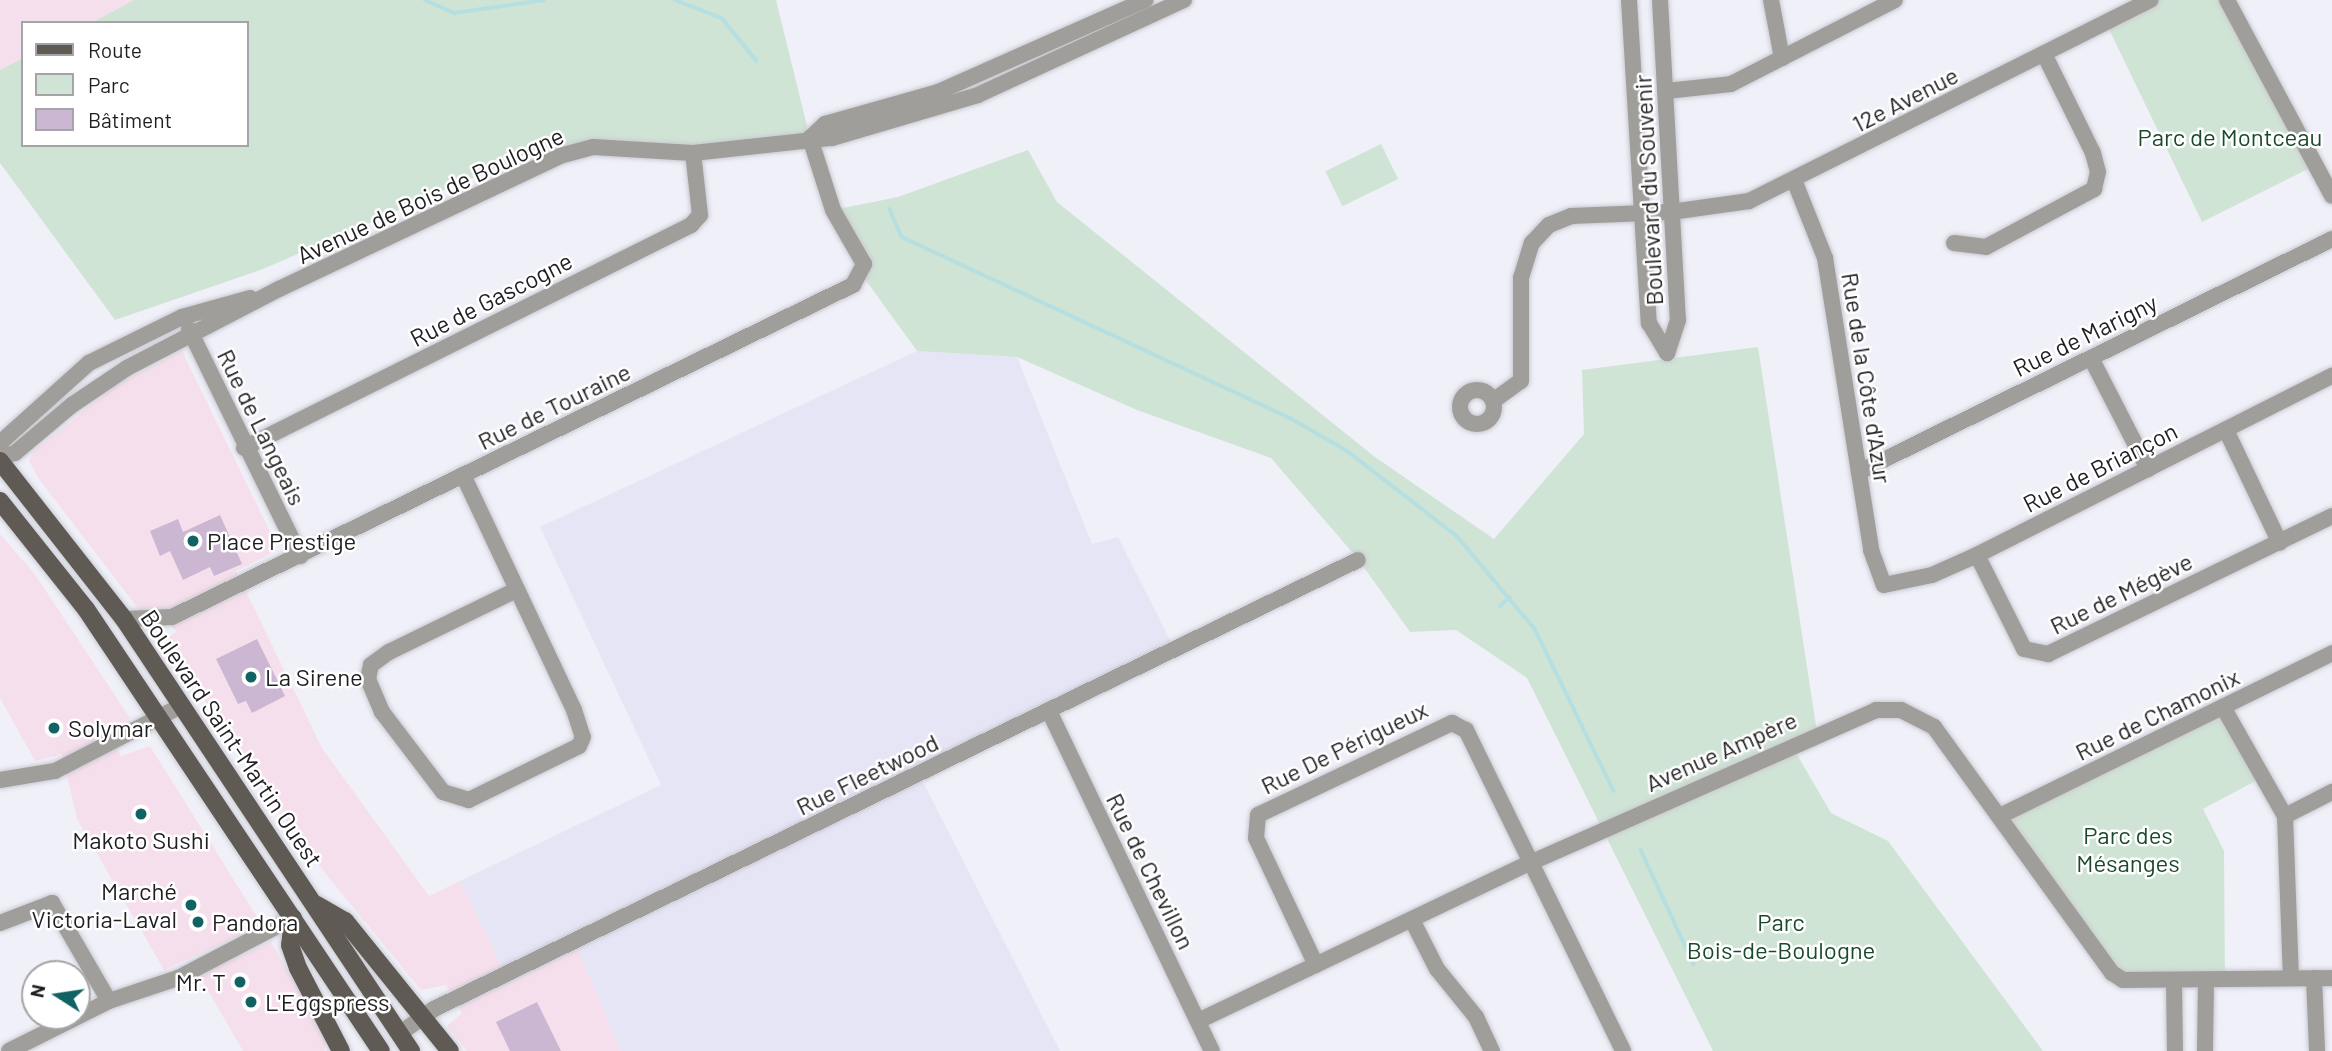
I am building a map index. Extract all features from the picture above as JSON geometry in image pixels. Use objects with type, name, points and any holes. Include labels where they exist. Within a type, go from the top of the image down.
[{"type":"main road","name":"Boulevard Saint-Martin Ouest","points":[[0,459],[124,619],[411,1051]]},
{"type":"main road","name":"Boulevard Saint-Martin Ouest","points":[[0,501],[86,609],[293,918],[377,1050]]},
{"type":"main road","points":[[313,903],[345,921],[450,1051]]},
{"type":"main road","points":[[293,918],[290,945],[298,968],[341,1051]]},
{"type":"street","name":"Avenue de Bois de Boulogne","points":[[810,138],[825,124],[938,92],[1146,0]]},
{"type":"street","name":"Avenue de Bois de Boulogne","points":[[0,459],[15,453],[72,405],[127,368],[193,337],[279,289],[564,155],[612,146],[693,153],[810,138],[832,138],[978,95],[1184,0]]},
{"type":"street","name":"Boulevard du Souvenir","points":[[1629,0],[1649,323],[1667,353],[1678,320],[1660,0]]},
{"type":"street","points":[[1771,0],[1782,58]]},
{"type":"street","points":[[1667,91],[1731,85],[1895,0]]},
{"type":"street","name":"12e Avenue","points":[[1493,401],[1515,389],[1525,370],[1521,278],[1532,243],[1549,225],[1571,216],[1726,208],[1794,180],[2151,0]]},
{"type":"street","points":[[2227,0],[2332,196]]},
{"type":"street","points":[[1954,243],[1986,247],[2087,198],[2094,189],[2098,172],[2093,153],[2044,54]]},
{"type":"street","name":"Rue de Touraine","points":[[124,619],[172,617],[853,285],[864,264],[833,209],[810,138]]},
{"type":"street","name":"Rue de Gascogne","points":[[244,448],[691,225],[699,215],[693,153]]},
{"type":"street","name":"Rue de la Côte d'Azur","points":[[1794,180],[1825,258],[1875,572],[1884,585]]},
{"type":"street","name":"Rue de Marigny","points":[[1859,472],[2332,239]]},
{"type":"street","name":"Avenue de Bois de Boulogne","points":[[0,443],[89,363],[182,317],[279,289]]},
{"type":"street","name":"Rue de Langeais","points":[[182,317],[244,448],[300,556]]},
{"type":"street","points":[[2091,358],[2148,469]]},
{"type":"street","name":"Rue de Briançon","points":[[1884,585],[1932,575],[1977,555],[2332,376]]},
{"type":"street","points":[[2225,430],[2280,543]]},
{"type":"street","points":[[463,475],[516,590],[583,737],[579,746],[469,800],[443,792],[382,712],[368,679],[371,665],[516,590]]},
{"type":"street","name":"Rue de Mégève","points":[[1977,555],[2024,649],[2037,655],[2280,543],[2332,516]]},
{"type":"street","name":"Rue Fleetwood","points":[[399,1034],[423,1016],[1358,559]]},
{"type":"street","name":"Rue de Chamonix","points":[[2002,815],[2332,653]]},
{"type":"street","points":[[0,780],[55,771],[181,706]]},
{"type":"street","points":[[2223,707],[2285,816],[2291,978]]},
{"type":"street","name":"Avenue Ampère","points":[[1198,1021],[1532,862],[1876,710],[1902,710],[1934,727],[2002,815],[2112,973],[2123,980],[2332,978]]},
{"type":"street","name":"Rue de Chevillon","points":[[1048,711],[1212,1051]]},
{"type":"street","name":"Rue De Périgueux","points":[[1316,965],[1255,838],[1258,815],[1436,726],[1452,723],[1466,730],[1532,862]]},
{"type":"street","points":[[2285,816],[2332,792]]},
{"type":"street","points":[[1532,862],[1623,1051]]},
{"type":"street","points":[[0,923],[52,903],[108,1002]]},
{"type":"street","points":[[9,1051],[108,1002],[178,978],[293,918]]},
{"type":"street","points":[[1412,920],[1437,969],[1476,1017],[1492,1051]]},
{"type":"street","points":[[2314,978],[2318,1051]]},
{"type":"street","points":[[2205,1051],[2206,980]]},
{"type":"street","points":[[2174,981],[2175,1051]]},
{"type":"shaded area","points":[[0,0],[134,0],[95,21],[21,21],[21,59],[0,70]]},
{"type":"shaded area","points":[[182,351],[275,542],[274,552],[236,571],[322,748],[429,896],[460,881],[508,978],[576,945],[621,1051],[467,1051],[447,1026],[462,1013],[446,985],[421,990],[329,878],[263,790],[165,640],[176,632],[160,609],[140,611],[39,479],[29,461],[33,452],[116,385]]},
{"type":"shaded area","points":[[917,351],[1017,357],[1092,544],[1118,537],[1175,650],[920,776],[1060,1051],[621,1051],[576,946],[508,978],[460,881],[661,785],[540,527]]},
{"type":"shaded area","points":[[0,534],[34,573],[130,718],[108,731],[121,756],[150,746],[259,920],[244,933],[164,970],[77,819],[62,754],[35,761],[0,698]]},
{"type":"shaded area","points":[[271,942],[327,1039],[324,1051],[243,1051],[199,975]]},
{"type":"green space","points":[[134,0],[776,0],[810,138],[563,155],[543,147],[263,269],[115,320],[0,163],[0,70],[21,59],[21,147],[248,147],[248,21],[95,21]]},
{"type":"green space","name":"Parc de Montceau","points":[[2151,0],[2227,0],[2316,165],[2202,222],[2106,23]]},
{"type":"green space","points":[[1381,144],[1398,179],[1342,206],[1325,171]]},
{"type":"green space","name":"Parc Bois-de-Boulogne","points":[[1028,150],[1057,202],[1375,457],[1494,539],[1584,434],[1582,370],[1758,347],[1817,732],[1792,746],[1831,813],[1888,841],[2043,1051],[1713,1051],[1527,678],[1456,630],[1410,632],[1358,559],[1271,458],[1137,410],[1017,357],[917,351],[862,275],[833,210],[898,197]]},
{"type":"green space","name":"Parc des Mésanges","points":[[2223,707],[2263,777],[2203,809],[2224,851],[2225,979],[2123,980],[2002,815]]},
{"type":"building","name":"Place Prestige","points":[[220,515],[242,564],[214,576],[210,567],[183,580],[170,551],[160,556],[150,531],[178,519],[183,532]]},
{"type":"building","name":"La Sirene","points":[[257,639],[285,696],[252,713],[246,701],[238,704],[216,659]]},
{"type":"building","points":[[537,1002],[561,1051],[510,1051],[496,1022]]},
{"type":"waterway","points":[[425,0],[454,13],[544,0]]},
{"type":"waterway","points":[[675,0],[722,18],[757,61]]},
{"type":"waterway","points":[[890,209],[902,237],[1290,418],[1346,450],[1458,537],[1535,629],[1614,791]]},
{"type":"waterway","points":[[1500,606],[1510,597]]},
{"type":"waterway","points":[[1641,850],[1694,964]]},
{"type":"place","name":"Place Prestige","points":[[193,541]]},
{"type":"place","name":"La Sirene","points":[[251,677]]},
{"type":"place","name":"Solymar","points":[[54,728]]},
{"type":"place","name":"Makoto Sushi","points":[[141,814]]},
{"type":"place","name":"Marché Victoria-Laval","points":[[191,905]]},
{"type":"place","name":"Pandora","points":[[198,922]]},
{"type":"place","name":"Mr. T","points":[[240,982]]},
{"type":"place","name":"L'Eggspress","points":[[251,1002]]}]
